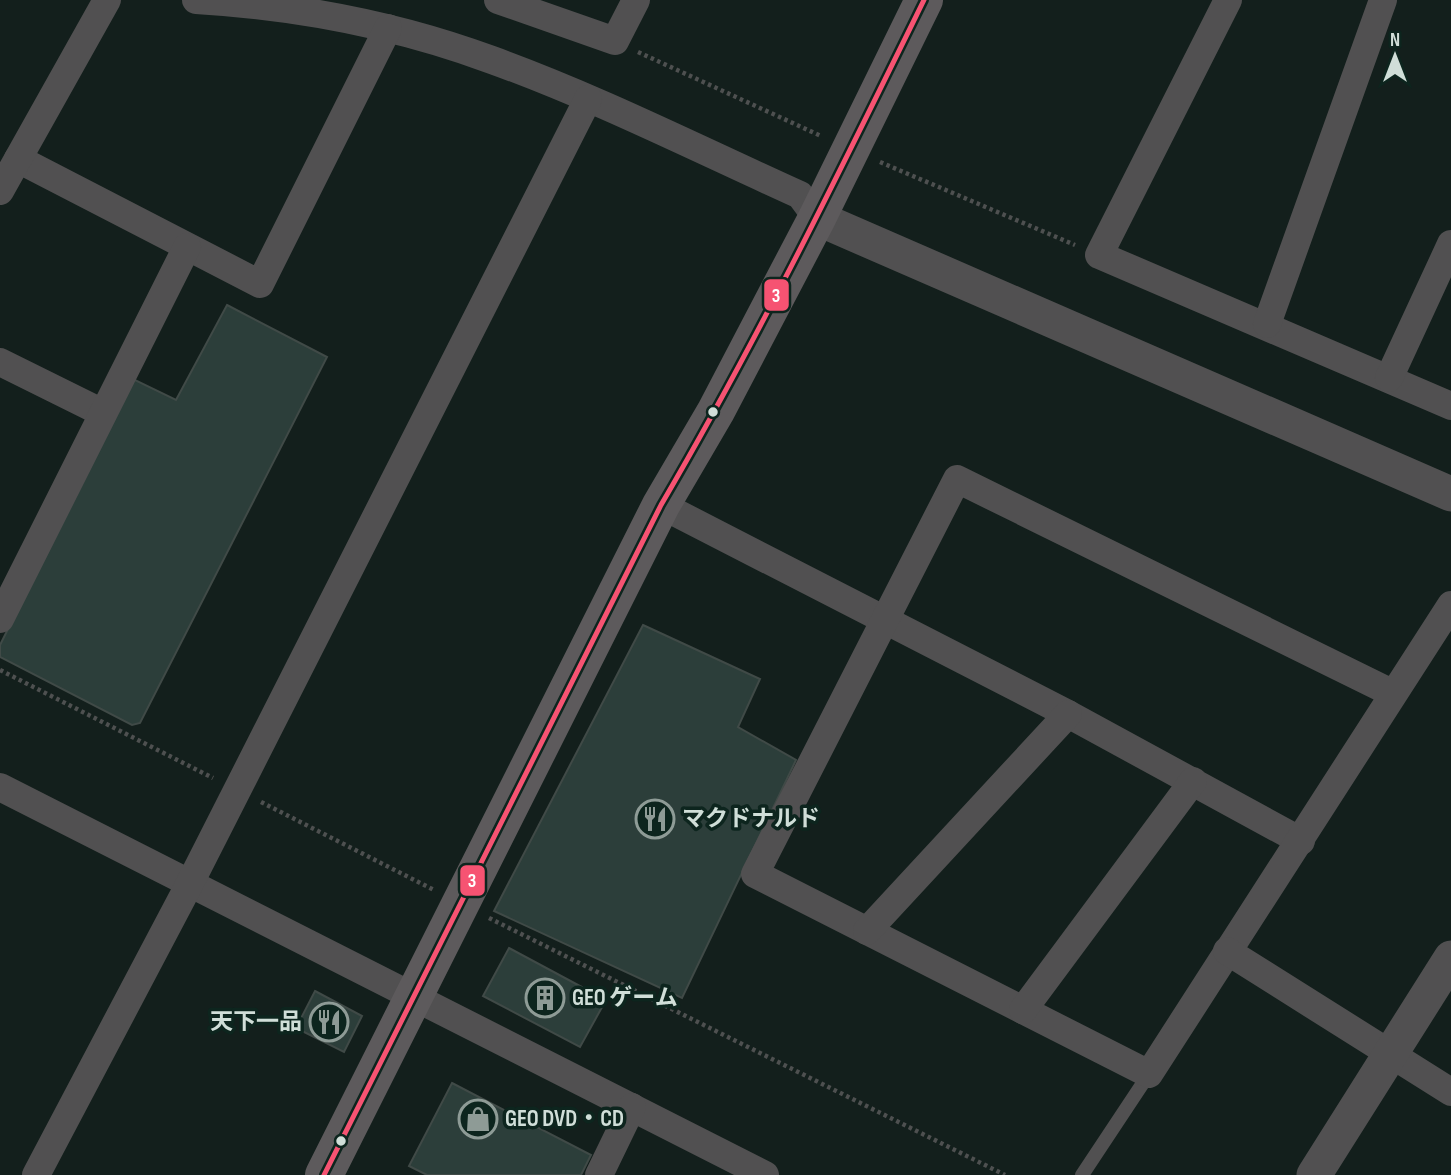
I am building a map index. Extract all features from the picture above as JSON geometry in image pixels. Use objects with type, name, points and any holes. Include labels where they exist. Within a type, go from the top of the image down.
[{"type":"main road","points":[[324,1175],[662,505],[716,411],[817,218],[924,0]]},
{"type":"street","points":[[0,191],[107,0]]},
{"type":"street","points":[[196,0],[250,3],[388,28],[490,59],[589,99],[800,195],[817,218],[1451,494]]},
{"type":"street","points":[[499,0],[615,41],[636,0]]},
{"type":"street","points":[[1228,0],[1099,255],[1267,324],[1451,405]]},
{"type":"street","points":[[1267,324],[1383,0]]},
{"type":"street","points":[[18,159],[260,284],[388,28]]},
{"type":"street","points":[[36,1175],[189,885],[589,99]]},
{"type":"street","points":[[1389,379],[1451,244]]},
{"type":"street","points":[[0,619],[187,247]]},
{"type":"street","points":[[0,362],[103,413]]},
{"type":"street","points":[[1392,693],[957,479],[755,874],[1149,1074],[1451,604]]},
{"type":"street","points":[[662,505],[1068,714],[1301,841]]},
{"type":"street","points":[[867,931],[1068,714]]},
{"type":"street","points":[[1023,1010],[1193,781]]},
{"type":"street","points":[[1,792],[765,1175]]},
{"type":"street","points":[[1227,951],[1451,1092]]},
{"type":"street","points":[[1314,1175],[1451,958]]},
{"type":"street","points":[[598,1175],[632,1107]]},
{"type":"lane","points":[[1082,1175],[1149,1074]]},
{"type":"path","points":[[461,904],[1005,1175]]},
{"type":"building","points":[[227,305],[327,357],[140,723],[132,725],[0,657],[0,645],[133,379],[176,400]]},
{"type":"building","name":"マクドナルド","points":[[643,625],[760,679],[738,727],[796,760],[682,998],[494,911]]},
{"type":"building","name":"GEO ゲーム","points":[[509,948],[606,1000],[580,1047],[483,996]]},
{"type":"building","name":"天下一品","points":[[315,991],[362,1016],[344,1052],[296,1028]]},
{"type":"building","name":"GEO DVD・CD","points":[[452,1083],[591,1155],[581,1175],[427,1175],[409,1166]]},
{"type":"transit line","name":"3","points":[[324,1175],[661,505],[764,318],[924,0]]},
{"type":"place","name":"マクドナルド","points":[[655,819]]},
{"type":"place","name":"GEO ゲーム","points":[[545,998]]},
{"type":"place","name":"天下一品","points":[[329,1022]]},
{"type":"place","name":"GEO DVD・CD","points":[[478,1119]]}]
